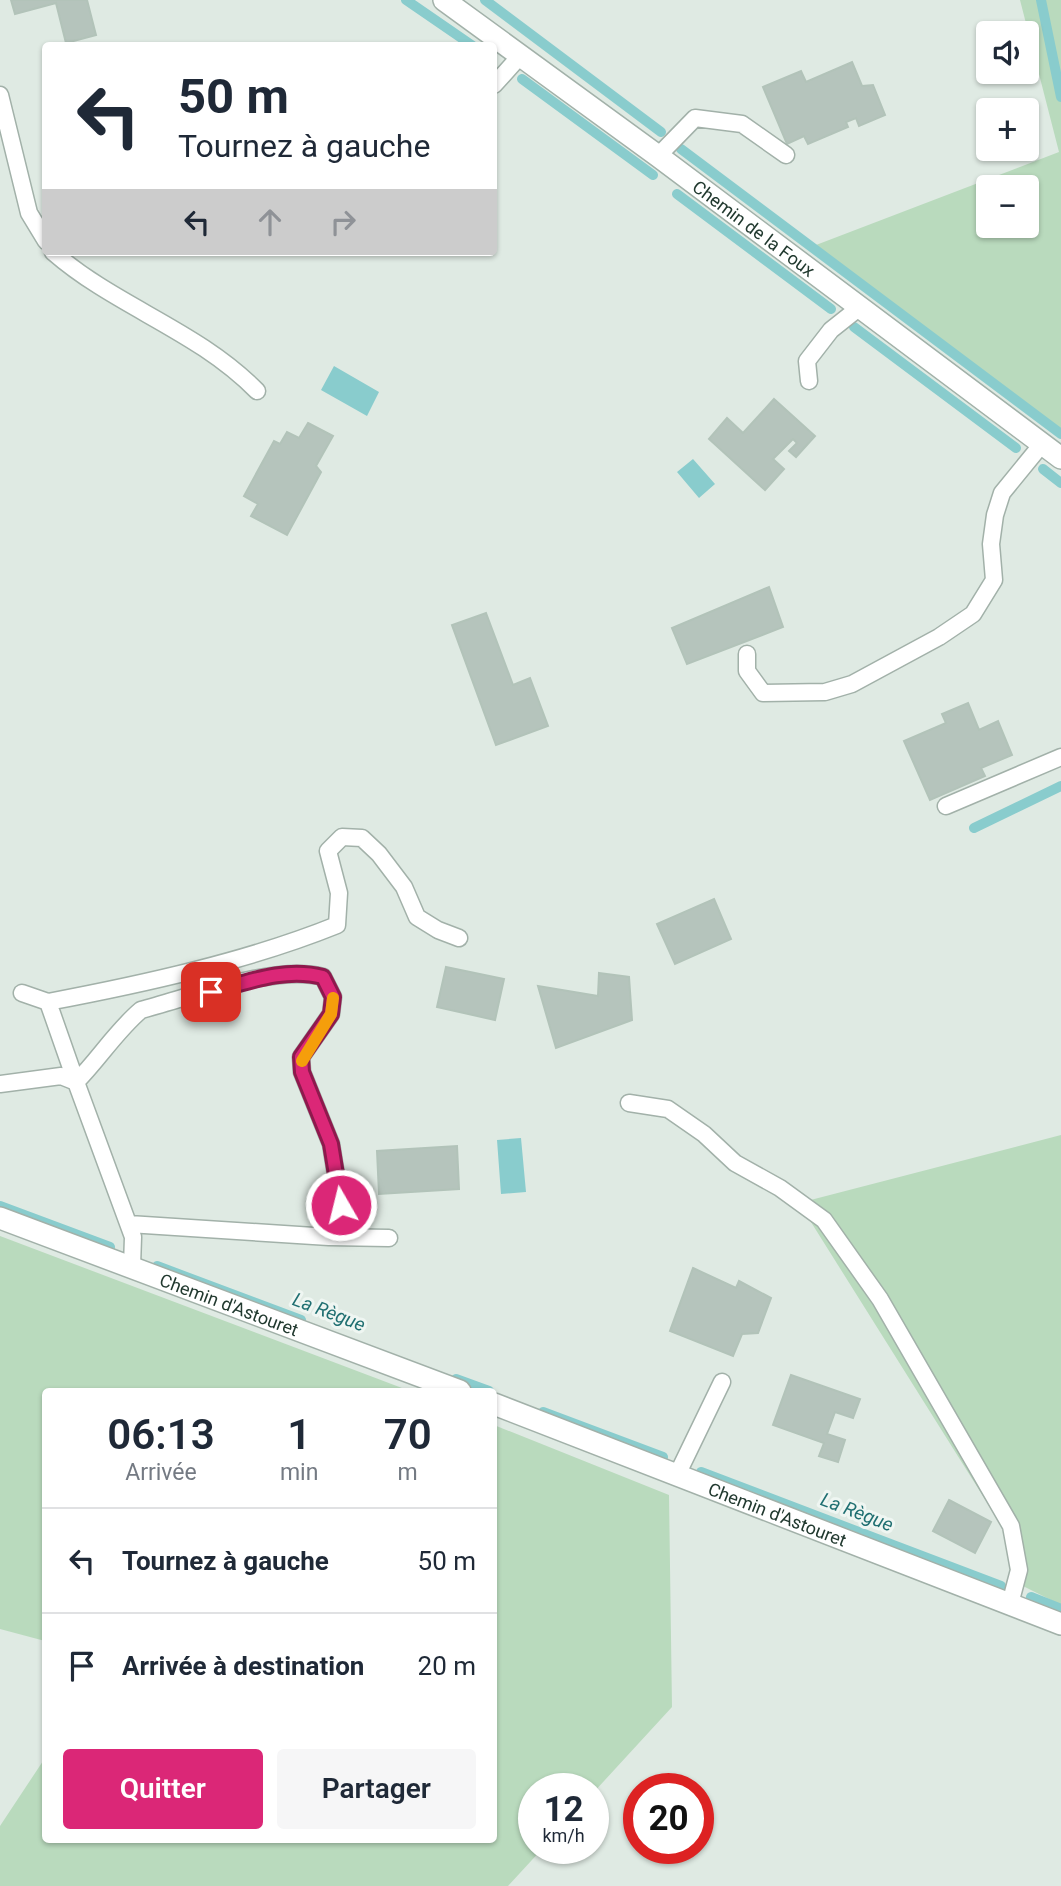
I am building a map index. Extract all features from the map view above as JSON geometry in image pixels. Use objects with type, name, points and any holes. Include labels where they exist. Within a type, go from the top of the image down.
[{"type":"street","name":"Chemin de la Foux","points":[[444,0],[658,156],[1061,458]]},
{"type":"street","name":"Chemin d'Astouret","points":[[0,1218],[452,1388]]},
{"type":"street","name":"Chemin d'Astouret","points":[[497,1405],[1061,1624]]},
{"type":"lane","points":[[497,82],[521,55]]},
{"type":"lane","points":[[0,95],[30,213],[42,234]]},
{"type":"lane","points":[[658,156],[695,118],[742,124],[786,155]]},
{"type":"lane","points":[[58,256],[81,276],[176,328],[237,371],[257,391]]},
{"type":"lane","points":[[809,382],[807,361],[831,330],[860,307]]},
{"type":"lane","points":[[747,654],[747,671],[763,693],[825,692],[874,673],[939,638],[973,614],[995,580],[991,544],[995,515],[1002,494],[1042,444]]},
{"type":"lane","points":[[946,806],[1061,757]]},
{"type":"lane","points":[[22,993],[48,1002],[158,980],[310,936],[337,925],[339,894],[328,852],[342,837],[362,838],[379,854],[404,887],[417,917],[438,930],[459,938]]},
{"type":"lane","points":[[76,1082],[100,1058],[123,1025],[141,1010],[280,974],[306,973],[323,977],[333,997],[331,1014],[301,1057],[302,1072],[331,1144],[346,1237]]},
{"type":"lane","points":[[48,1002],[129,1224],[133,1237],[132,1266]]},
{"type":"lane","points":[[0,1084],[61,1076],[76,1082]]},
{"type":"lane","points":[[629,1103],[668,1108],[704,1134],[735,1163],[780,1188],[824,1220],[880,1299],[1011,1526],[1019,1570],[1010,1604]]},
{"type":"lane","points":[[129,1224],[389,1238]]},
{"type":"lane","points":[[677,1475],[722,1382]]},
{"type":"green space","points":[[1020,0],[1061,0],[1061,436],[813,249],[816,245],[976,184],[976,238],[1039,238],[1039,175],[999,175],[1059,152],[1039,74],[1039,21],[1025,21]]},
{"type":"green space","points":[[1061,1135],[1061,1605],[1017,1583],[1003,1528],[799,1203]]},
{"type":"green space","points":[[0,1236],[402,1388],[42,1388],[42,1640],[0,1629]]},
{"type":"green space","points":[[497,1426],[669,1495],[672,1707],[609,1776],[609,1773],[518,1773],[518,1864],[528,1864],[508,1886],[0,1886],[0,1826],[42,1763],[42,1843],[497,1843]]},
{"type":"water","points":[[334,366],[379,392],[367,416],[321,390]]},
{"type":"water","points":[[693,459],[715,484],[699,498],[677,472]]},
{"type":"water","points":[[521,1138],[526,1192],[501,1194],[497,1140]]},
{"type":"building","points":[[11,0],[87,0],[96,35],[66,42],[56,3],[15,14]]},
{"type":"building","points":[[852,62],[862,86],[873,85],[885,115],[859,126],[856,118],[846,122],[848,127],[808,144],[804,136],[787,144],[763,87],[801,71],[806,82]]},
{"type":"building","points":[[774,399],[815,436],[796,457],[789,451],[797,443],[793,439],[773,459],[784,469],[765,490],[709,439],[727,418],[743,433]]},
{"type":"building","points":[[308,423],[333,436],[316,466],[321,472],[287,535],[251,516],[258,504],[244,496],[274,441],[280,444],[287,432],[299,438]]},
{"type":"building","points":[[769,587],[783,627],[687,664],[672,628]]},
{"type":"building","points":[[486,613],[513,685],[530,678],[548,726],[496,745],[452,625]]},
{"type":"building","points":[[968,703],[979,730],[998,721],[1012,755],[981,768],[985,776],[930,800],[904,741],[946,723],[942,714]]},
{"type":"building","points":[[714,899],[731,939],[675,964],[657,924]]},
{"type":"building","points":[[446,967],[504,979],[495,1020],[437,1007]]},
{"type":"building","points":[[599,973],[629,977],[632,1020],[556,1048],[538,986],[598,996]]},
{"type":"building","points":[[457,1146],[459,1189],[379,1194],[377,1151]]},
{"type":"building","points":[[693,1268],[736,1288],[739,1281],[771,1298],[758,1333],[742,1334],[733,1356],[670,1331]]},
{"type":"building","points":[[791,1375],[860,1399],[853,1418],[835,1412],[827,1434],[845,1440],[838,1462],[819,1456],[824,1443],[773,1425]]},
{"type":"building","points":[[949,1500],[991,1522],[975,1553],[933,1531]]},
{"type":"waterway","points":[[406,0],[467,42]]},
{"type":"waterway","points":[[485,0],[661,132]]},
{"type":"waterway","points":[[1041,0],[1061,97]]},
{"type":"waterway","points":[[522,79],[653,175]]},
{"type":"waterway","points":[[681,149],[1061,434]]},
{"type":"waterway","points":[[677,194],[831,309]]},
{"type":"waterway","points":[[854,327],[1016,448]]},
{"type":"waterway","points":[[1043,469],[1061,483]]},
{"type":"waterway","points":[[974,828],[1061,786]]},
{"type":"waterway","name":"La Règue","points":[[0,1206],[110,1247]]},
{"type":"waterway","name":"La Règue","points":[[157,1266],[301,1320]]},
{"type":"waterway","name":"La Règue","points":[[456,1379],[481,1388]]},
{"type":"waterway","name":"La Règue","points":[[543,1412],[663,1457]]},
{"type":"waterway","name":"La Règue","points":[[701,1472],[1001,1586]]},
{"type":"waterway","name":"La Règue","points":[[1031,1597],[1061,1609]]},
{"type":"slow traffic","points":[[302,1061],[301,1057],[331,1014],[333,998]]},
{"type":"route","points":[[211,992],[280,974],[306,973],[323,977],[333,997],[331,1014],[301,1057],[302,1072],[331,1144],[341,1205]]}]
